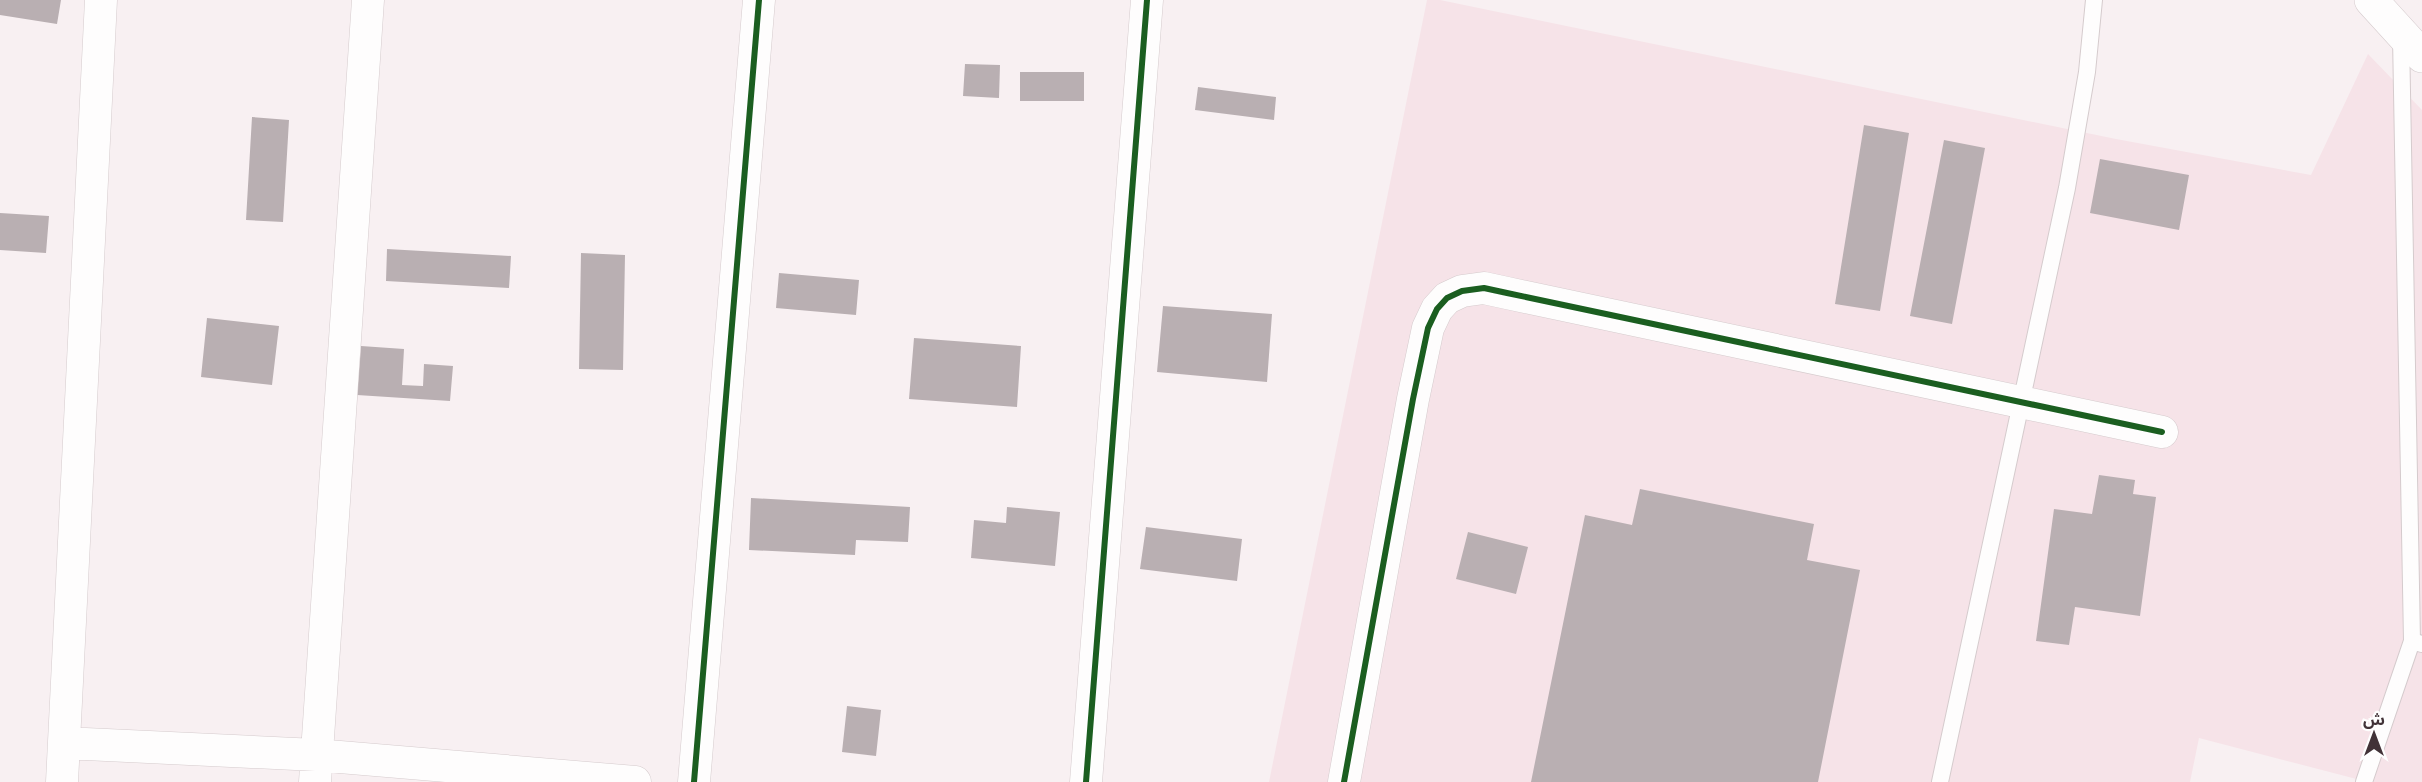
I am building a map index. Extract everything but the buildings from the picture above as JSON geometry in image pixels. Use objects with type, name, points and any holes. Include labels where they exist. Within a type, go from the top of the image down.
[{"type":"main road","points":[[2371,0],[2411,45]]},
{"type":"street","points":[[62,782],[101,0]]},
{"type":"street","points":[[316,769],[352,266],[368,0]]},
{"type":"street","points":[[694,782],[759,0]]},
{"type":"street","points":[[1086,782],[1148,0]]},
{"type":"street","points":[[1344,782],[1428,328],[1437,309],[1447,298],[1462,291],[1484,288],[2162,432]]},
{"type":"street","points":[[64,743],[316,769],[635,782]]},
{"type":"lane","points":[[1940,782],[2067,188],[2087,72],[2094,0]]},
{"type":"lane","points":[[2364,782],[2417,643],[2411,45]]},
{"type":"shaded area","points":[[1427,0],[1440,0],[2116,139],[2311,175],[2368,54],[2422,110],[2422,782],[2368,782],[2199,738],[2190,782],[1269,782]]},
{"type":"cycle path","points":[[694,782],[759,0]]},
{"type":"cycle path","points":[[1086,782],[1147,0]]},
{"type":"cycle path","points":[[1344,782],[1413,399],[1428,328],[1437,309],[1447,298],[1462,291],[1484,288],[2162,432]]}]
